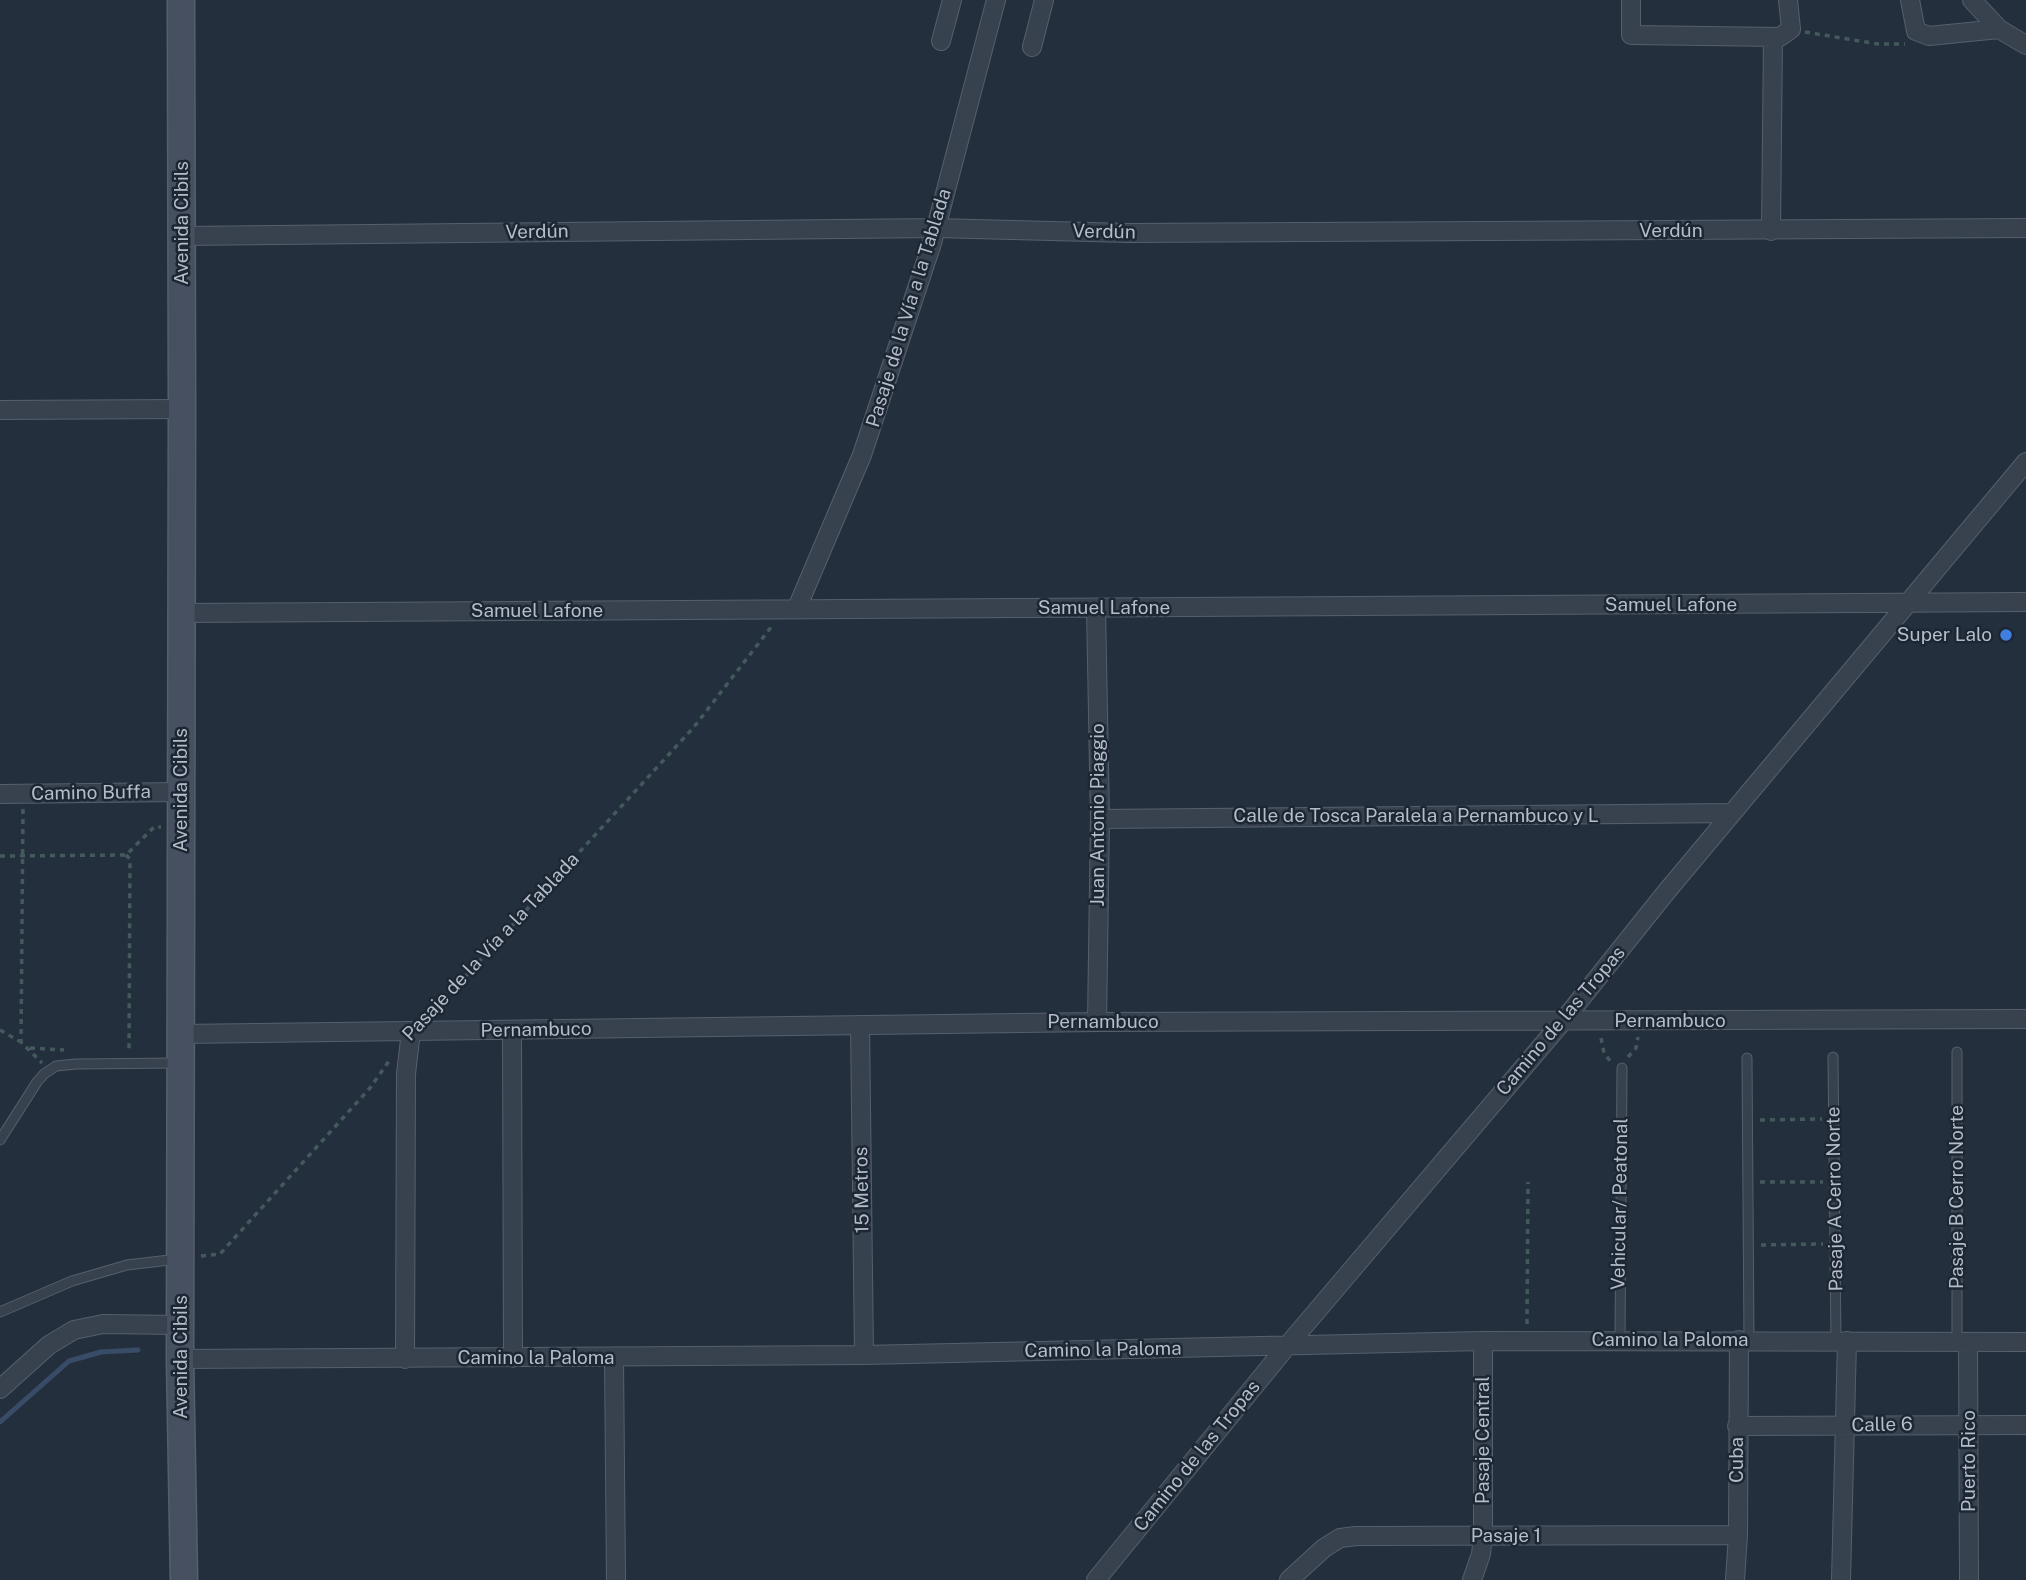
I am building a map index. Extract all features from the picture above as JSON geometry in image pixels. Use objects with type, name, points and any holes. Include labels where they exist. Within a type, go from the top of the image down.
[{"type":"street","name":"Avenida Cibils","points":[[181,0],[183,409],[180,1359],[184,1580]]},
{"type":"street","points":[[941,41],[952,0]]},
{"type":"street","name":"Pasaje de la Vía a la Tablada","points":[[792,609],[863,455],[936,228],[996,0]]},
{"type":"street","points":[[1032,47],[1044,0]]},
{"type":"street","points":[[1632,0],[1632,34],[1773,37],[1780,37],[1791,29],[1788,0]]},
{"type":"street","points":[[1910,0],[1916,31],[1929,36],[1999,29]]},
{"type":"street","points":[[1972,0],[1999,29],[2026,46]]},
{"type":"street","points":[[1772,231],[1773,37]]},
{"type":"street","name":"Verdún","points":[[182,236],[936,228],[1128,233],[2026,228]]},
{"type":"street","points":[[0,410],[183,409]]},
{"type":"street","name":"Camino de las Tropas","points":[[1096,1580],[1287,1346],[1563,1021],[1732,813],[2026,462]]},
{"type":"street","name":"Samuel Lafone","points":[[181,612],[2026,602]]},
{"type":"street","name":"Juan Antonio Piaggio","points":[[1096,608],[1100,819],[1097,1022]]},
{"type":"street","name":"Camino Buffa","points":[[0,794],[181,792]]},
{"type":"street","name":"Calle de Tosca Paralela a Pernambuco y L","points":[[1100,819],[1732,813]]},
{"type":"street","name":"Pernambuco","points":[[181,1034],[1097,1022],[2026,1019]]},
{"type":"street","name":"15 Metros","points":[[860,1025],[864,1355]]},
{"type":"street","points":[[512,1030],[513,1358]]},
{"type":"street","points":[[405,1359],[406,1074],[411,1031]]},
{"type":"street","points":[[0,1389],[49,1345],[74,1330],[103,1324],[181,1325]]},
{"type":"street","name":"Camino la Paloma","points":[[180,1359],[864,1355],[1483,1340],[2026,1342]]},
{"type":"street","name":"Pasaje Central","points":[[1472,1580],[1481,1554],[1483,1536],[1483,1340]]},
{"type":"street","name":"Cuba","points":[[1735,1580],[1738,1535],[1737,1426],[1744,1340]]},
{"type":"street","points":[[1841,1580],[1845,1425],[1842,1340]]},
{"type":"street","name":"Puerto Rico","points":[[1963,1342],[1968,1424],[1969,1580]]},
{"type":"street","points":[[614,1358],[616,1580]]},
{"type":"street","name":"Calle 6","points":[[1737,1426],[2026,1425]]},
{"type":"street","name":"Pasaje 1","points":[[1289,1580],[1315,1555],[1340,1538],[1356,1536],[1738,1535]]},
{"type":"lane","name":"Pasaje B Cerro Norte","points":[[1958,1052],[1963,1342]]},
{"type":"lane","name":"Pasaje A Cerro Norte","points":[[1833,1057],[1835,1244],[1842,1340]]},
{"type":"lane","points":[[1744,1340],[1748,1245],[1747,1058]]},
{"type":"lane","points":[[0,1140],[44,1074],[56,1066],[181,1063]]},
{"type":"lane","name":"Vehicular/ Peatonal","points":[[1620,1339],[1622,1068]]},
{"type":"lane","points":[[0,1312],[72,1281],[127,1265],[181,1258]]},
{"type":"path","points":[[1791,29],[1878,44],[1905,44]]},
{"type":"path","name":"Pasaje de la Vía a la Tablada","points":[[411,1031],[421,1025],[694,727],[792,609]]},
{"type":"path","points":[[22,1042],[23,793]]},
{"type":"path","points":[[0,856],[126,855],[154,827],[181,828]]},
{"type":"path","points":[[126,855],[130,859],[129,1063]]},
{"type":"path","points":[[1600,1021],[1604,1053],[1608,1061],[1622,1068],[1636,1048],[1639,1021]]},
{"type":"path","points":[[0,1030],[22,1042],[43,1064],[44,1074]]},
{"type":"path","name":"Pasaje de la Vía a la Tablada","points":[[181,1258],[220,1254],[370,1088],[390,1059]]},
{"type":"path","points":[[1747,1120],[1834,1119]]},
{"type":"path","points":[[1527,1340],[1528,1182]]},
{"type":"path","points":[[1748,1182],[1835,1182]]},
{"type":"path","points":[[1748,1245],[1835,1244]]},
{"type":"waterway","points":[[0,1422],[69,1361],[101,1352],[138,1350]]},
{"type":"place","name":"Super Lalo","points":[[2006,635]]}]
